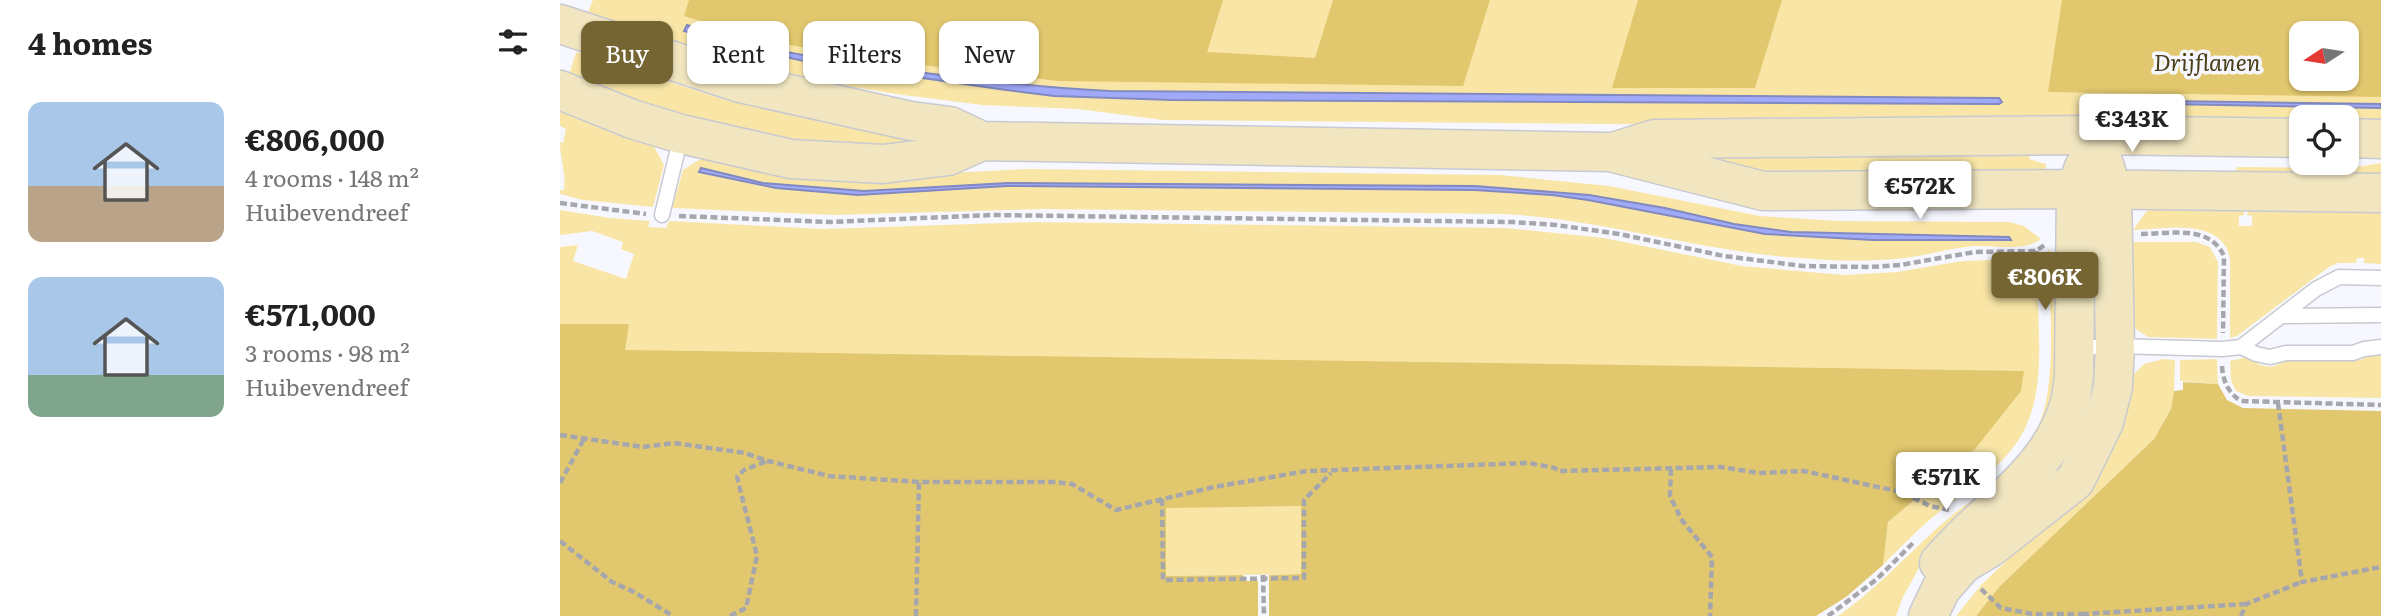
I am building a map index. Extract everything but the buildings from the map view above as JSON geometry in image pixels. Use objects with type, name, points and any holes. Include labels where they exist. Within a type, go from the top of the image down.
[{"type":"main road","points":[[560,24],[740,83],[848,108],[950,126],[982,141],[1610,152],[1763,191],[2381,193]]},
{"type":"main road","points":[[560,90],[632,119],[681,134],[791,159],[883,164],[948,156],[982,141]]},
{"type":"main road","points":[[1610,152],[1655,139],[2096,135],[2289,138]]},
{"type":"main road","points":[[1908,616],[1923,582],[1951,548],[2029,474],[2053,443],[2070,402],[2074,348],[2075,237],[2094,190],[2096,135]]},
{"type":"main road","points":[[2228,192],[2222,182],[2221,163],[2231,137]]},
{"type":"main road","points":[[2359,138],[2381,139]]},
{"type":"main road","points":[[1928,616],[1941,589],[1963,564],[1991,547],[2075,481],[2104,422],[2113,387],[2114,234],[2094,190]]},
{"type":"lane","points":[[662,215],[681,134]]},
{"type":"lane","points":[[2074,348],[2115,346],[2223,349],[2241,346],[2316,289],[2339,277],[2381,278]]},
{"type":"lane","points":[[2283,316],[2381,316]]},
{"type":"lane","points":[[2241,346],[2256,354],[2270,357],[2286,353],[2353,353],[2381,347]]},
{"type":"path","points":[[560,203],[619,212],[830,222],[992,215],[1513,222],[1619,234],[1748,260],[1846,267],[1900,265],[1975,252],[2036,251],[2048,243],[2075,237]]},
{"type":"path","points":[[2114,234],[2197,234],[2210,238],[2219,245],[2224,256],[2224,379],[2232,395],[2241,401],[2381,405]]},
{"type":"path","points":[[2036,251],[2042,285]]},
{"type":"path","points":[[2278,403],[2301,582]]},
{"type":"path","points":[[560,435],[643,447],[674,443],[745,453],[829,476],[919,482],[1072,484],[1116,510],[1214,487],[1307,471],[1529,463],[1558,471],[1721,467],[1759,473],[1804,471],[1901,492],[1930,506],[1950,510]]},
{"type":"path","points":[[560,483],[585,437]]},
{"type":"path","points":[[730,616],[746,608],[757,556],[737,477],[744,470],[768,461]]},
{"type":"path","points":[[1671,468],[1670,496],[1681,519],[1712,557],[1710,616]]},
{"type":"path","points":[[1162,499],[1163,580],[1304,578],[1304,500],[1332,472]]},
{"type":"path","points":[[916,616],[919,482]]},
{"type":"path","points":[[1940,519],[1958,504]]},
{"type":"path","points":[[1828,616],[1877,579],[1922,535]]},
{"type":"path","points":[[560,541],[612,582],[673,616]]},
{"type":"path","points":[[1963,564],[1976,584],[2001,608],[2032,614],[2084,615],[2246,604],[2301,582],[2381,567]]},
{"type":"path","points":[[1263,577],[1264,616]]},
{"type":"path","points":[[2241,616],[2246,604]]},
{"type":"green space","name":"Drijflanen","points":[[593,0],[2381,0],[2381,131],[2359,130],[2359,105],[2289,105],[2289,130],[1163,120],[1078,109],[982,105],[834,84],[925,84],[925,21],[803,21],[803,78],[789,75],[789,21],[687,21],[687,47],[673,43],[673,21],[610,21],[588,12]]},
{"type":"green space","points":[[689,0],[1223,0],[1207,52],[1315,58],[1333,0],[1490,0],[1463,86],[1058,81],[1039,79],[1039,21],[939,21],[939,67],[925,65],[925,21],[803,21],[803,47],[789,45],[789,21],[700,21],[684,16]]},
{"type":"green space","points":[[1638,0],[1782,0],[1755,88],[1612,88]]},
{"type":"green space","points":[[2062,0],[2381,0],[2381,97],[2048,92]]},
{"type":"green space","points":[[576,52],[581,54],[581,80],[569,75]]},
{"type":"green space","points":[[673,83],[723,99],[795,116],[913,137],[913,146],[890,150],[715,132],[592,84]]},
{"type":"green space","points":[[560,106],[651,141],[664,165],[653,207],[583,200],[560,194],[560,190],[564,190],[564,183],[560,142],[563,143],[566,129],[560,126]]},
{"type":"green space","points":[[1647,151],[2030,155],[2029,159],[2046,164],[2046,179],[1817,181]]},
{"type":"green space","points":[[705,156],[928,174],[1026,169],[1500,175],[1609,186],[1760,216],[1840,221],[2009,222],[2024,226],[2041,239],[2018,247],[1974,246],[1905,258],[1839,260],[1725,249],[1577,222],[1503,214],[1041,209],[834,215],[672,208],[683,170]],"holes":[[[733,177],[795,187],[864,191],[1008,183],[1475,186],[1589,195],[1734,224],[1791,232],[2011,239],[1873,240],[1765,234],[1588,200],[1474,190],[1007,186],[858,195],[776,188]]]},
{"type":"green space","points":[[2381,163],[2381,182],[2232,173],[2238,167],[2289,167],[2289,175],[2359,175],[2359,167]]},
{"type":"green space","points":[[2158,205],[2244,208],[2244,215],[2239,216],[2239,226],[2252,226],[2252,216],[2247,215],[2248,209],[2381,211],[2381,264],[2364,263],[2364,258],[2357,258],[2356,263],[2338,263],[2329,267],[2237,336],[2230,338],[2230,260],[2225,246],[2217,237],[2191,228],[2133,230],[2146,212]]},
{"type":"green space","points":[[560,210],[650,221],[648,227],[666,228],[671,221],[822,229],[1034,222],[1506,228],[1604,238],[1742,266],[1844,275],[1897,272],[1962,261],[2021,259],[2031,265],[2037,284],[2039,371],[2032,410],[2025,428],[2005,458],[1926,523],[1883,565],[1888,522],[1975,449],[624,350],[629,324],[560,324],[560,247],[578,245],[573,261],[626,279],[634,254],[621,249],[623,242],[592,231],[560,235]]},
{"type":"green space","points":[[2129,242],[2196,242],[2210,247],[2218,262],[2217,339],[2148,337],[2134,328]]},
{"type":"green space","points":[[2049,249],[2055,262],[2057,277],[2055,393],[2044,432],[2034,450],[2011,477],[1919,568],[1896,616],[1838,616],[2002,475],[2029,443],[2046,401],[2050,373],[2050,308],[2045,267]]},
{"type":"green space","points":[[560,324],[629,324],[625,350],[2024,371],[2021,391],[1975,449],[1888,522],[1883,565],[1846,597],[1816,616],[1269,616],[1269,575],[1301,574],[1301,506],[1166,508],[1166,576],[1243,575],[1244,581],[1258,581],[1258,616],[560,616]]},
{"type":"green space","points":[[2376,354],[2381,356],[2381,398],[2248,396],[2236,391],[2231,380],[2230,361],[2248,357],[2260,365],[2271,367],[2290,360],[2361,360]]},
{"type":"green space","points":[[2163,359],[2175,360],[2174,391],[2171,409],[2154,439],[2000,586],[1976,616],[1956,616],[1981,585],[2076,494],[2130,378],[2144,364]]},
{"type":"green space","points":[[2217,359],[2218,384],[2180,381],[2180,360]]},
{"type":"green space","points":[[2183,382],[2218,384],[2227,400],[2243,408],[2381,411],[2381,616],[1976,616],[2000,586],[2154,439],[2171,409],[2174,391],[2183,390]]},
{"type":"green space","points":[[1302,506],[1301,574],[1166,576],[1165,507]]},
{"type":"water","points":[[789,52],[803,55],[803,61],[789,58]]},
{"type":"water","points":[[925,73],[939,75],[939,80],[925,78]]},
{"type":"water","points":[[964,84],[1022,84],[1110,91],[1999,98],[2002,102],[1172,100],[1054,96]]},
{"type":"water","points":[[2169,101],[2381,104],[2381,108],[2359,108],[2359,105],[2168,104]]},
{"type":"water","points":[[701,168],[763,183],[864,191],[1008,183],[1475,186],[1589,195],[1665,208],[1734,224],[1791,232],[2009,237],[2011,240],[1873,240],[1765,234],[1588,200],[1474,190],[1007,186],[858,195],[776,188],[699,172]]}]
